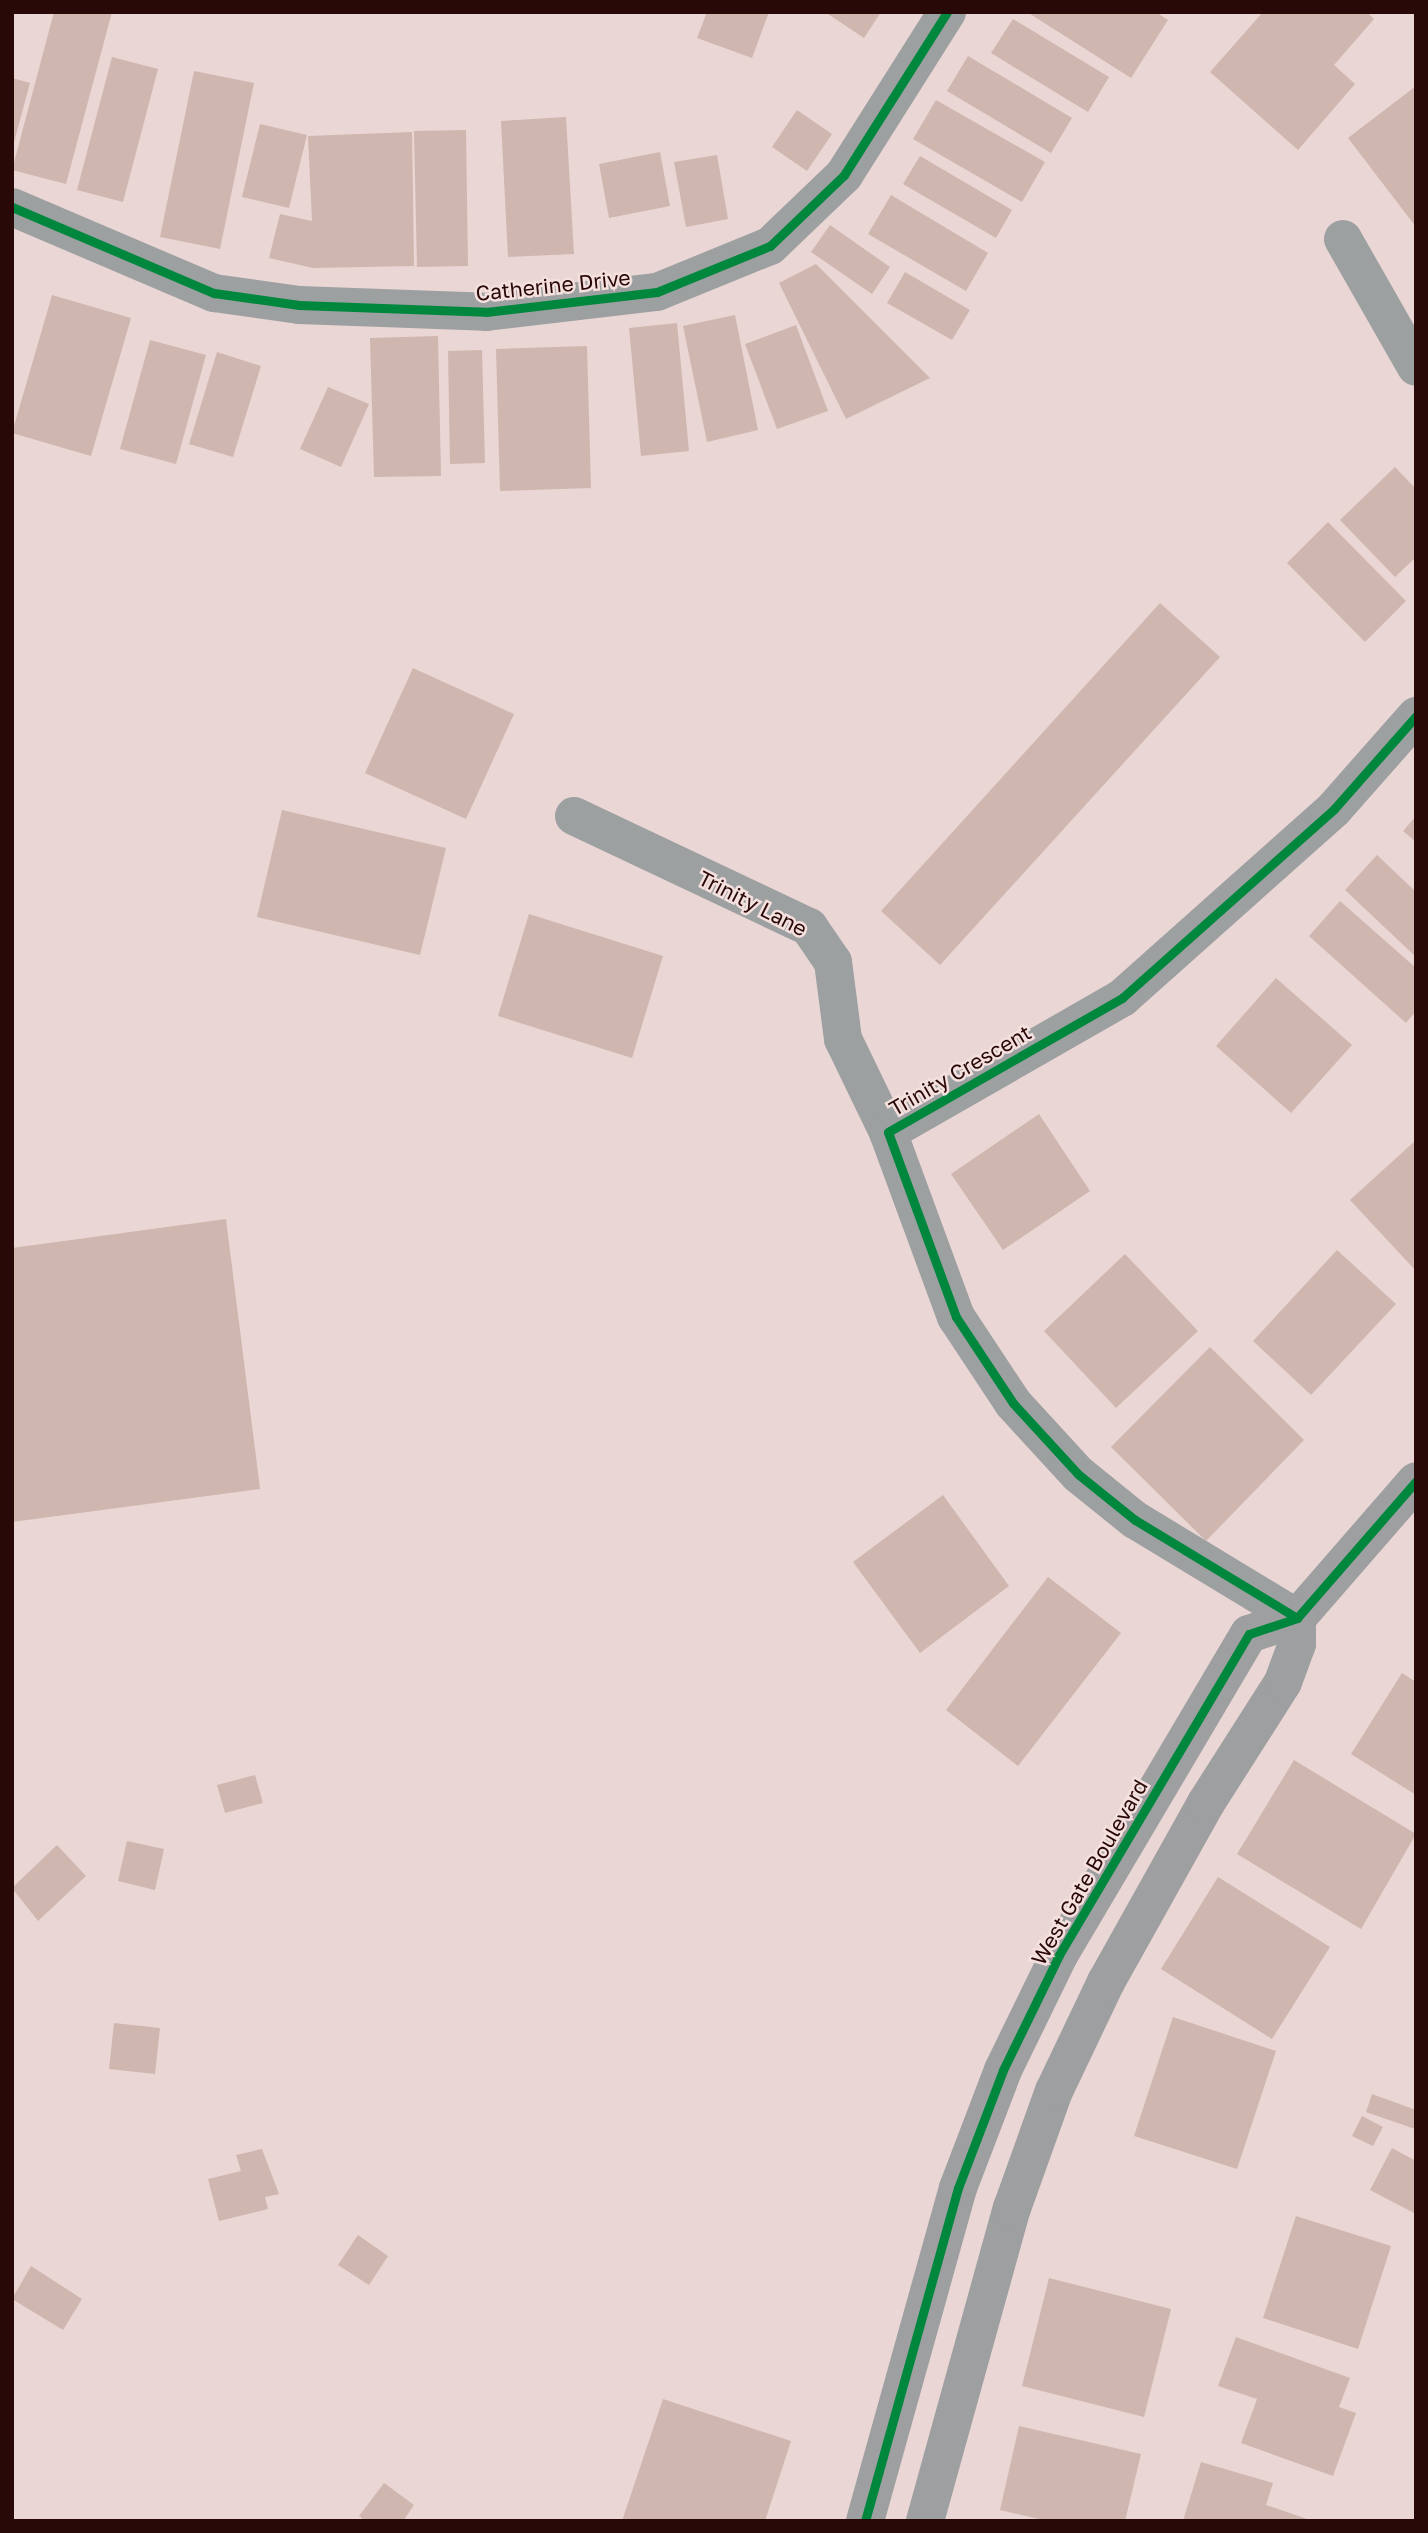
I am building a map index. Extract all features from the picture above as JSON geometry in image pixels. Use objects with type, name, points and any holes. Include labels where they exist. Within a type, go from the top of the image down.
[{"type":"street","name":"Catherine Drive","points":[[12,207],[214,293],[299,305],[486,312],[657,292],[770,246],[844,175],[947,12]]},
{"type":"street","points":[[1343,239],[1416,367]]},
{"type":"street","name":"Trinity Crescent","points":[[1297,1618],[1135,1520],[1078,1474],[1013,1403],[956,1317],[888,1132],[1122,998],[1334,809],[1416,716]]},
{"type":"street","name":"Trinity Lane","points":[[574,816],[809,927],[832,962],[844,1039],[888,1132]]},
{"type":"street","points":[[925,2521],[1012,2208],[1055,2091],[1112,1970],[1206,1803],[1283,1682],[1297,1644],[1297,1618],[1416,1481]]},
{"type":"street","name":"West Gate Boulevard","points":[[865,2521],[958,2188],[1003,2070],[1059,1955],[1234,1656],[1249,1634],[1297,1618]]},
{"type":"building","points":[[54,12],[112,12],[66,184],[12,170]]},
{"type":"building","points":[[707,12],[769,12],[752,58],[697,38]]},
{"type":"building","points":[[825,12],[881,12],[864,38]]},
{"type":"building","points":[[1027,12],[1156,12],[1168,20],[1131,78]]},
{"type":"building","points":[[1263,12],[1367,12],[1374,19],[1334,65],[1355,84],[1298,150],[1210,72]]},
{"type":"building","points":[[1013,19],[1109,77],[1088,112],[991,53]]},
{"type":"building","points":[[968,56],[1072,118],[1051,153],[947,91]]},
{"type":"building","points":[[112,57],[158,69],[123,202],[77,190]]},
{"type":"building","points":[[194,71],[254,83],[220,249],[160,237]]},
{"type":"building","points":[[12,78],[30,83],[13,146],[12,146]]},
{"type":"building","points":[[1416,86],[1416,227],[1348,138]]},
{"type":"building","points":[[936,100],[1045,162],[1022,202],[913,139]]},
{"type":"building","points":[[797,110],[832,134],[807,171],[772,147]]},
{"type":"building","points":[[566,117],[574,254],[508,257],[501,121]]},
{"type":"building","points":[[260,124],[307,135],[289,208],[242,197]]},
{"type":"building","points":[[466,130],[468,266],[417,267],[414,131]]},
{"type":"building","points":[[412,132],[414,266],[313,268],[269,258],[280,214],[312,221],[308,136]]},
{"type":"building","points":[[660,152],[670,206],[609,218],[599,164]]},
{"type":"building","points":[[717,155],[728,219],[686,227],[674,162]]},
{"type":"building","points":[[920,156],[1012,210],[996,238],[903,184]]},
{"type":"building","points":[[891,195],[988,253],[966,291],[868,234]]},
{"type":"building","points":[[830,225],[890,267],[872,294],[811,252]]},
{"type":"building","points":[[816,264],[930,378],[846,419],[779,283]]},
{"type":"building","points":[[905,272],[970,310],[952,340],[887,303]]},
{"type":"building","points":[[52,295],[131,318],[91,456],[12,433]]},
{"type":"building","points":[[735,315],[758,430],[707,442],[683,326]]},
{"type":"building","points":[[677,323],[689,451],[641,456],[629,328]]},
{"type":"building","points":[[796,325],[828,411],[777,429],[745,344]]},
{"type":"building","points":[[438,336],[441,476],[374,477],[370,338]]},
{"type":"building","points":[[150,340],[206,355],[176,464],[120,449]]},
{"type":"building","points":[[587,346],[591,488],[500,491],[496,349]]},
{"type":"building","points":[[482,350],[485,463],[450,464],[448,351]]},
{"type":"building","points":[[217,352],[261,366],[233,457],[189,444]]},
{"type":"building","points":[[328,387],[369,404],[341,467],[300,449]]},
{"type":"building","points":[[1395,467],[1416,489],[1416,557],[1395,577],[1340,520]]},
{"type":"building","points":[[1328,522],[1406,601],[1365,642],[1287,563]]},
{"type":"building","points":[[1160,603],[1220,657],[940,965],[881,911]]},
{"type":"building","points":[[413,668],[514,714],[466,819],[365,773]]},
{"type":"building","points":[[282,810],[446,848],[420,955],[257,917]]},
{"type":"building","points":[[1416,816],[1416,842],[1403,831]]},
{"type":"building","points":[[1377,855],[1416,892],[1416,957],[1345,890]]},
{"type":"building","points":[[1340,901],[1416,968],[1416,1011],[1406,1023],[1309,936]]},
{"type":"building","points":[[529,914],[663,956],[632,1058],[498,1016]]},
{"type":"building","points":[[1276,978],[1352,1045],[1291,1113],[1216,1046]]},
{"type":"building","points":[[1039,1114],[1090,1191],[1003,1250],[951,1174]]},
{"type":"building","points":[[1416,1140],[1416,1271],[1350,1200]]},
{"type":"building","points":[[226,1219],[260,1489],[12,1522],[12,1248]]},
{"type":"building","points":[[1337,1250],[1396,1304],[1311,1395],[1253,1341]]},
{"type":"building","points":[[1125,1254],[1198,1331],[1116,1408],[1044,1331]]},
{"type":"building","points":[[1210,1347],[1304,1440],[1206,1541],[1111,1447]]},
{"type":"building","points":[[943,1495],[1009,1586],[920,1653],[853,1562]]},
{"type":"building","points":[[1048,1577],[1121,1633],[1018,1766],[946,1710]]},
{"type":"building","points":[[1402,1673],[1416,1682],[1416,1795],[1351,1754]]},
{"type":"building","points":[[1294,1760],[1416,1834],[1361,1929],[1237,1854]]},
{"type":"building","points":[[255,1775],[263,1803],[225,1813],[217,1785]]},
{"type":"building","points":[[127,1841],[164,1849],[155,1890],[118,1881]]},
{"type":"building","points":[[57,1845],[86,1876],[38,1921],[12,1888]]},
{"type":"building","points":[[1218,1877],[1330,1947],[1272,2039],[1161,1969]]},
{"type":"building","points":[[1173,2017],[1276,2051],[1237,2169],[1134,2136]]},
{"type":"building","points":[[114,2023],[160,2028],[155,2074],[109,2069]]},
{"type":"building","points":[[1372,2094],[1416,2110],[1415,2129],[1366,2112]]},
{"type":"building","points":[[1362,2116],[1383,2127],[1373,2146],[1352,2136]]},
{"type":"building","points":[[1392,2148],[1416,2161],[1416,2214],[1370,2190]]},
{"type":"building","points":[[262,2149],[279,2194],[265,2197],[268,2209],[219,2221],[208,2179],[241,2171],[236,2155]]},
{"type":"building","points":[[1296,2216],[1391,2246],[1358,2349],[1263,2318]]},
{"type":"building","points":[[358,2235],[388,2256],[369,2285],[338,2265]]},
{"type":"building","points":[[31,2266],[82,2299],[63,2330],[12,2299]]},
{"type":"building","points":[[1049,2278],[1171,2309],[1144,2417],[1022,2386]]},
{"type":"building","points":[[1236,2337],[1350,2378],[1339,2407],[1356,2413],[1333,2476],[1241,2443],[1257,2399],[1218,2386]]},
{"type":"building","points":[[663,2399],[791,2441],[765,2521],[622,2521]]},
{"type":"building","points":[[1019,2426],[1141,2454],[1125,2521],[1048,2521],[1000,2510]]},
{"type":"building","points":[[1201,2462],[1273,2483],[1266,2505],[1313,2521],[1183,2521]]},
{"type":"building","points":[[384,2483],[414,2505],[403,2521],[365,2521],[359,2516]]},
{"type":"cycle path","points":[[12,207],[214,293],[299,305],[486,312],[657,292],[770,246],[844,175],[947,12]]},
{"type":"cycle path","points":[[1297,1618],[1135,1520],[1078,1474],[1013,1403],[956,1317],[888,1132],[1122,998],[1334,809],[1416,716]]},
{"type":"cycle path","points":[[865,2521],[958,2188],[1003,2070],[1059,1955],[1249,1634],[1297,1618],[1416,1481]]}]
